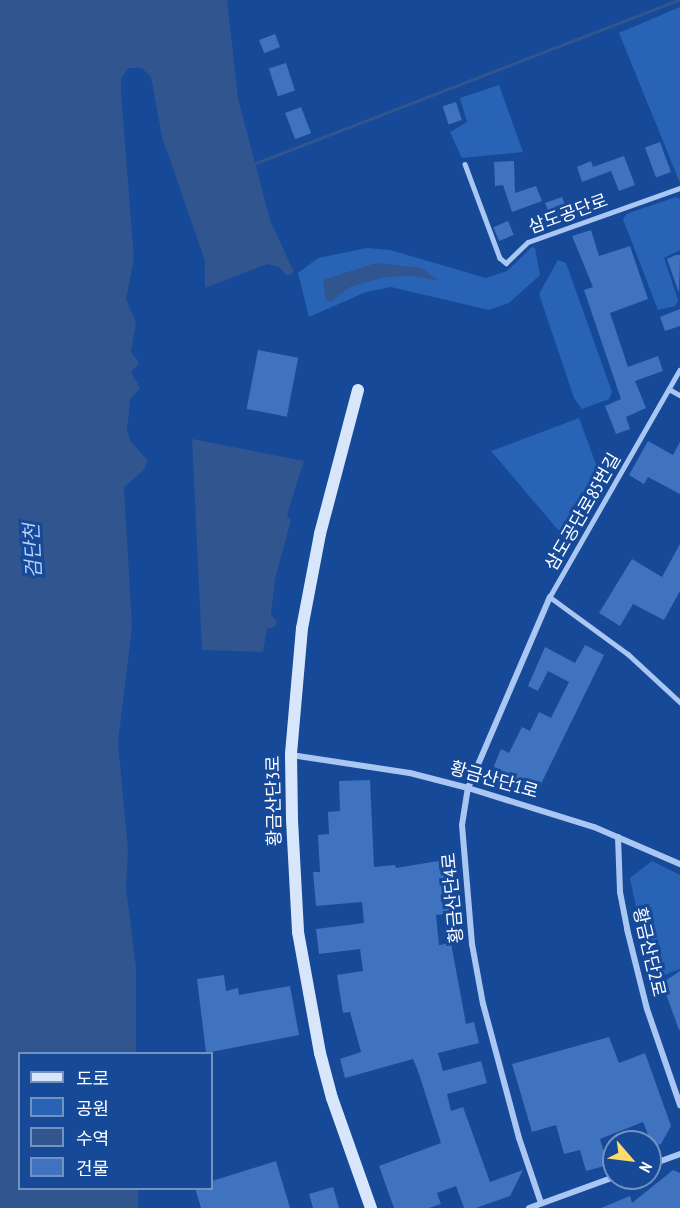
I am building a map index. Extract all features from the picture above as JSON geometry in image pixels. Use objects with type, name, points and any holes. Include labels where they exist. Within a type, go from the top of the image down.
[{"type":"street","name":"황금산단3로","points":[[358,390],[310,580],[295,684],[291,755],[294,872],[305,974],[332,1098],[371,1208]]},
{"type":"street","name":"황금산단4로","points":[[541,1203],[504,1086],[476,972],[462,825],[468,788],[550,597]]},
{"type":"street","name":"황금산단1로","points":[[291,755],[410,773],[468,788],[618,837],[680,864]]},
{"type":"street","name":"황금산단2로","points":[[618,837],[620,892],[627,929],[647,1009],[680,1105]]},
{"type":"street","points":[[662,1161],[680,1154]]},
{"type":"street","points":[[529,1208],[602,1182]]},
{"type":"lane","name":"삼도공단로","points":[[465,164],[500,258],[506,263],[528,242],[680,188]]},
{"type":"lane","name":"삼도공단로85번길","points":[[680,370],[550,597],[628,654],[680,702]]},
{"type":"lane","points":[[669,389],[680,395]]},
{"type":"green space","points":[[680,7],[680,183],[619,33]]},
{"type":"green space","points":[[499,85],[523,152],[462,158],[450,132],[467,122],[460,98]]},
{"type":"green space","points":[[676,197],[680,199],[680,250],[664,258],[678,300],[675,306],[658,310],[623,219],[626,214]]},
{"type":"green space","points":[[532,247],[535,248],[540,275],[509,303],[489,310],[391,287],[366,292],[309,317],[298,273],[318,258],[367,248],[390,250],[486,278],[507,271]]},
{"type":"green space","points":[[558,260],[566,263],[612,392],[609,399],[582,409],[574,398],[539,294]]},
{"type":"green space","points":[[579,418],[605,489],[570,544],[491,451]]},
{"type":"green space","points":[[652,861],[680,875],[680,969],[651,980],[630,878]]},
{"type":"water","name":"검단천","points":[[0,0],[227,0],[238,98],[270,220],[294,272],[287,276],[279,267],[267,264],[205,288],[205,261],[162,137],[151,77],[142,68],[128,68],[121,79],[121,92],[134,259],[126,299],[136,322],[131,352],[139,363],[131,372],[140,388],[130,400],[127,430],[131,442],[148,461],[143,471],[124,487],[132,627],[118,743],[128,849],[126,888],[136,967],[136,1052],[18,1052],[18,1190],[138,1190],[138,1208],[0,1208]]},
{"type":"water","points":[[376,263],[422,268],[439,281],[413,276],[385,277],[350,287],[331,302],[326,300],[323,280]]},
{"type":"water","points":[[192,439],[304,461],[287,516],[291,520],[275,579],[271,615],[277,621],[275,627],[267,629],[263,652],[202,650]]},
{"type":"building","points":[[275,34],[280,47],[264,53],[259,40]]},
{"type":"building","points":[[286,63],[295,91],[278,96],[269,69]]},
{"type":"building","points":[[456,102],[462,120],[449,124],[443,106]]},
{"type":"building","points":[[301,107],[311,133],[295,139],[285,113]]},
{"type":"building","points":[[660,142],[671,172],[656,178],[645,147]]},
{"type":"building","points":[[624,156],[635,185],[619,191],[611,171],[582,182],[577,167],[591,161],[593,167]]},
{"type":"building","points":[[514,161],[515,193],[536,186],[542,201],[512,212],[503,185],[495,186],[494,162]]},
{"type":"building","points":[[593,194],[599,209],[554,226],[545,203],[562,197],[565,205]]},
{"type":"building","points":[[508,221],[514,235],[499,241],[493,227]]},
{"type":"building","points":[[591,230],[599,256],[630,246],[648,299],[610,313],[628,367],[658,356],[663,371],[635,381],[646,408],[626,417],[630,429],[616,434],[605,406],[621,399],[584,290],[593,287],[572,236]]},
{"type":"building","points":[[680,255],[679,293],[667,259]]},
{"type":"building","points":[[680,309],[680,326],[665,331],[660,317]]},
{"type":"building","points":[[258,350],[298,358],[287,417],[247,409]]},
{"type":"building","points":[[648,441],[673,455],[680,442],[680,494],[648,477],[644,484],[629,475]]},
{"type":"building","points":[[680,544],[680,591],[664,620],[633,604],[620,626],[599,613],[632,559],[662,577]]},
{"type":"building","points":[[585,645],[604,655],[537,792],[503,784],[494,766],[501,749],[509,753],[522,727],[530,731],[539,712],[551,718],[569,682],[548,671],[538,691],[528,686],[545,647],[575,663]]},
{"type":"building","points":[[370,780],[374,867],[395,865],[396,868],[444,860],[448,904],[454,903],[455,913],[436,915],[439,945],[451,943],[466,1024],[474,1022],[479,1043],[438,1053],[443,1071],[481,1061],[487,1083],[447,1094],[451,1111],[463,1107],[490,1182],[523,1170],[510,1196],[476,1208],[464,1208],[456,1186],[437,1193],[441,1204],[429,1208],[394,1208],[379,1166],[441,1143],[418,1071],[413,1059],[345,1078],[340,1059],[361,1052],[350,1012],[343,1013],[337,975],[363,971],[360,949],[319,954],[316,929],[364,923],[362,902],[316,906],[313,872],[320,872],[318,835],[329,834],[328,812],[340,811],[339,781]]},
{"type":"building","points":[[680,971],[680,1030],[679,1030],[662,983]]},
{"type":"building","points":[[224,975],[226,991],[238,988],[239,995],[290,986],[299,1035],[206,1052],[197,979]]},
{"type":"building","points":[[609,1037],[619,1063],[645,1053],[671,1126],[662,1142],[662,1130],[646,1130],[643,1122],[623,1130],[602,1130],[600,1139],[602,1167],[586,1171],[580,1150],[564,1154],[556,1125],[532,1132],[512,1064]]},
{"type":"building","points":[[276,1161],[290,1208],[201,1208],[196,1190],[213,1190],[213,1181]]},
{"type":"building","points":[[673,1170],[680,1173],[680,1208],[601,1208],[630,1196],[632,1203],[648,1190],[662,1190],[662,1179]]},
{"type":"building","points":[[333,1187],[339,1208],[313,1208],[309,1194]]},
{"type":"waterway","points":[[253,164],[679,0]]}]
